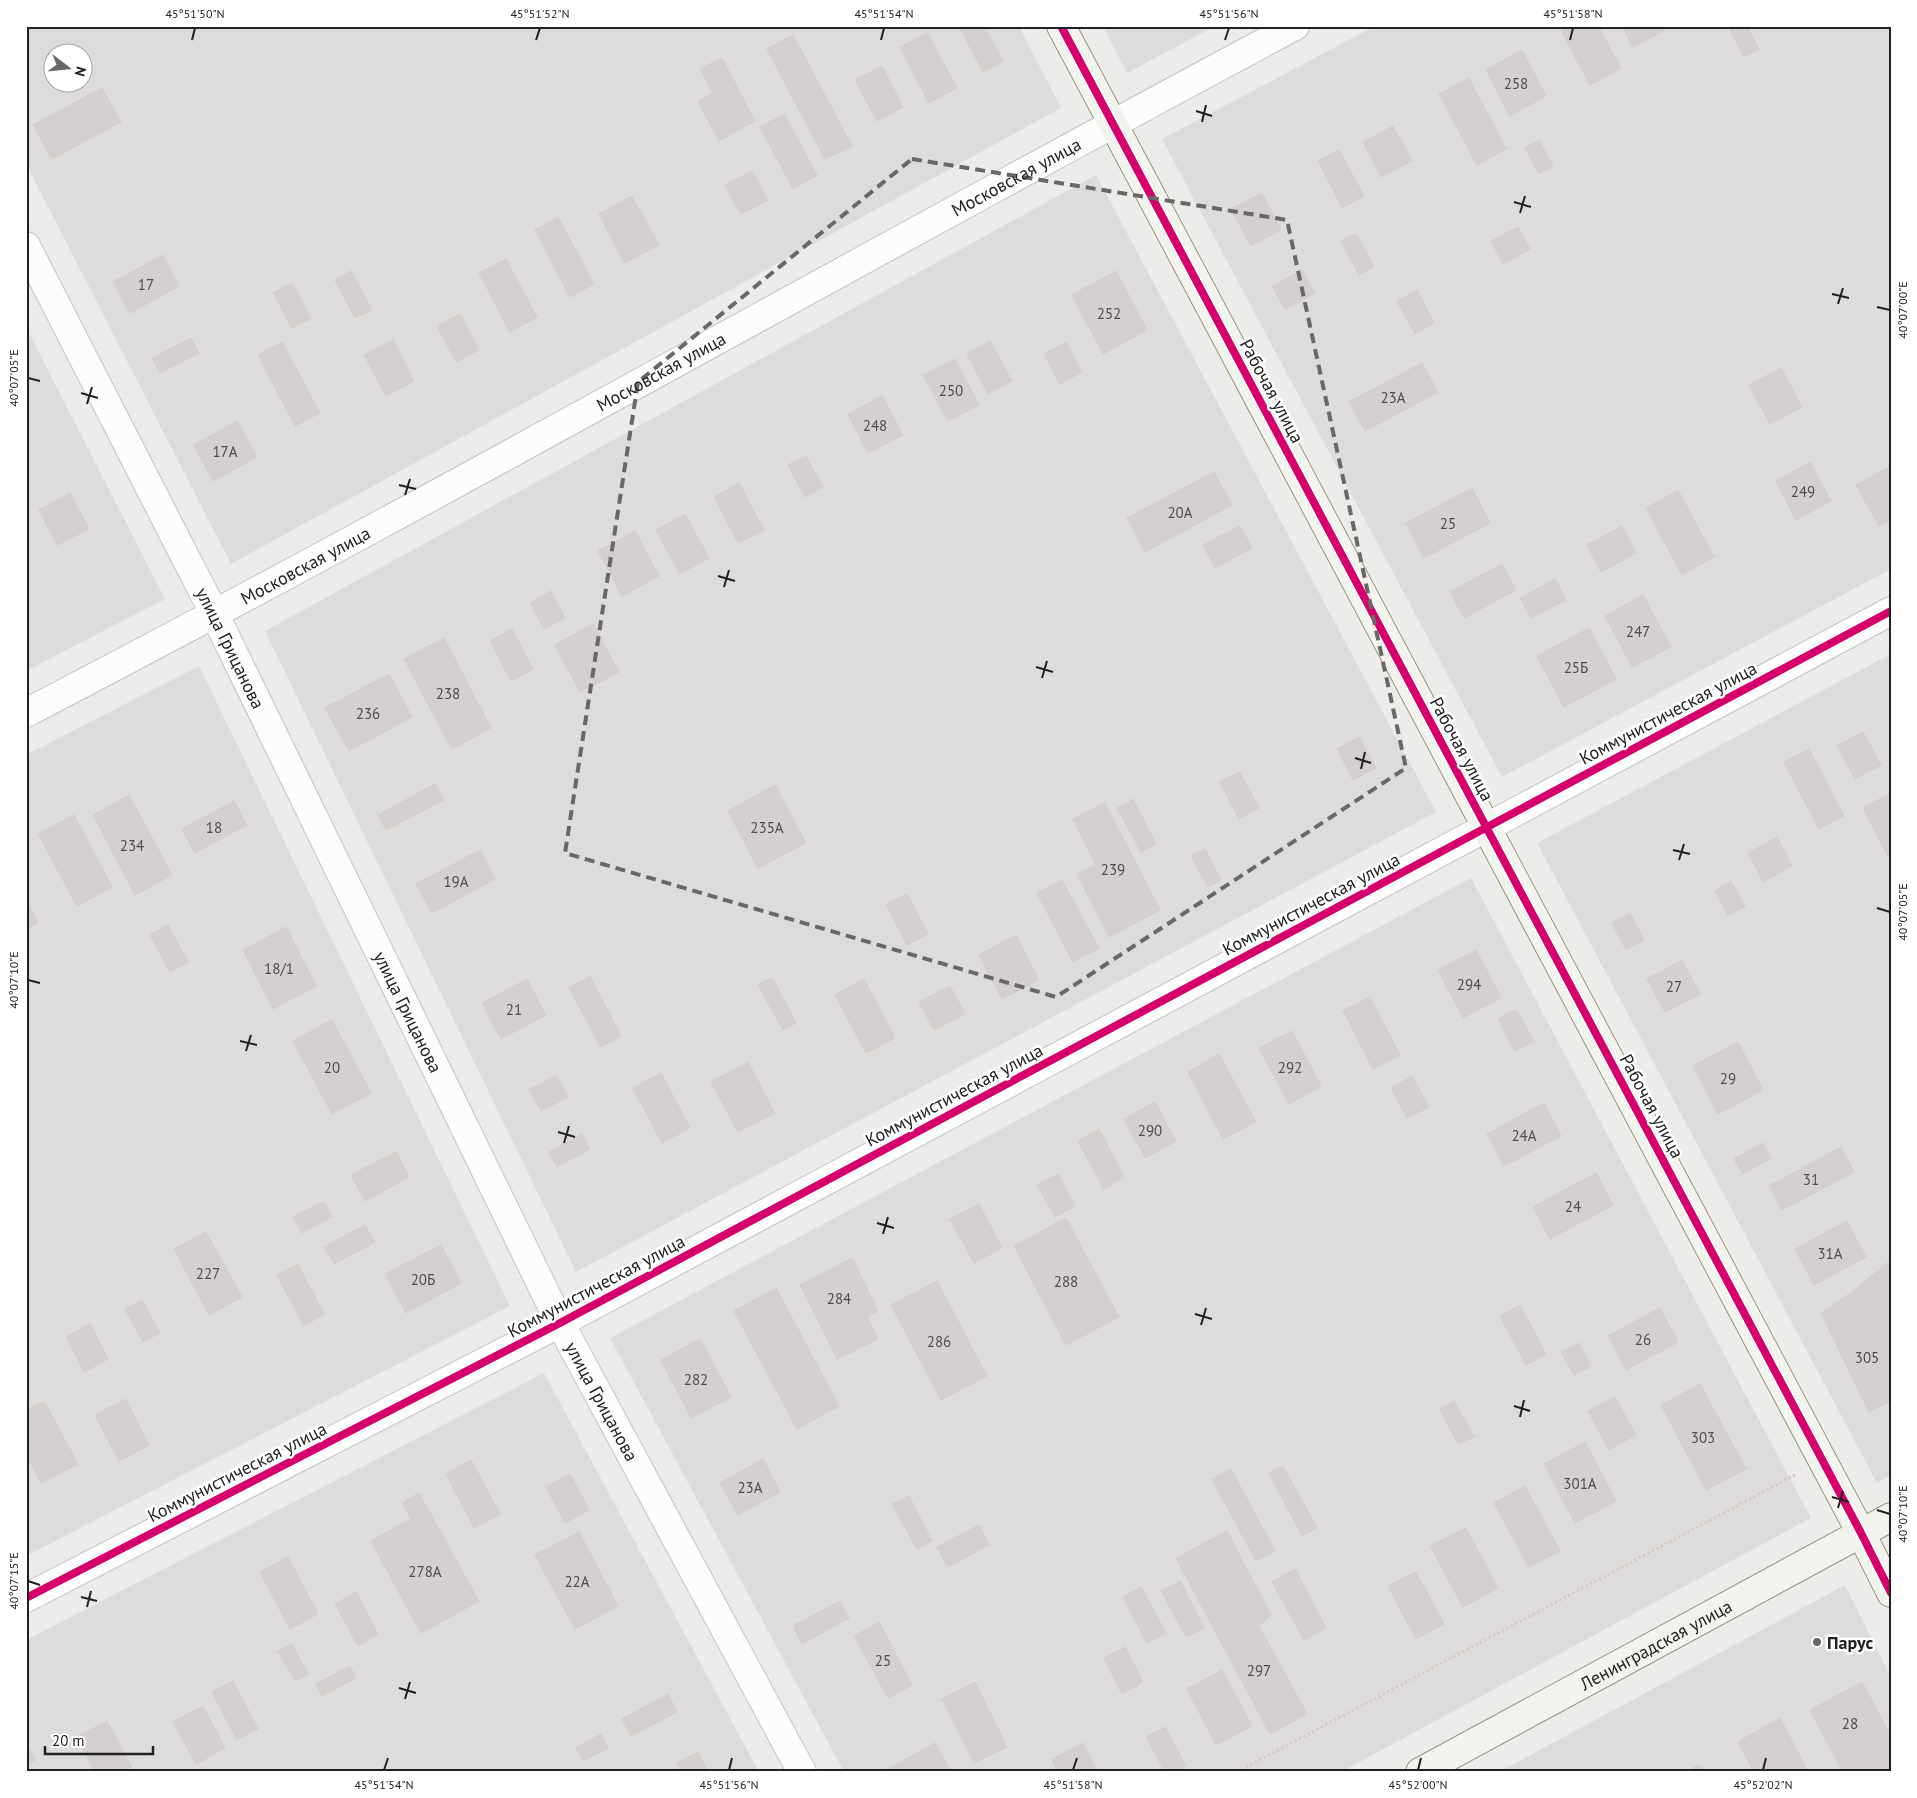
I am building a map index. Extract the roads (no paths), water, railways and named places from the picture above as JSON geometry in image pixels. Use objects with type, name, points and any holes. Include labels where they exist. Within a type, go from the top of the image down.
[{"type":"street","name":"Рабочая улица","points":[[1061,26],[1823,1460],[1891,1593]]},
{"type":"street","name":"Московская улица","points":[[26,713],[215,615],[1112,124],[1295,26]]},
{"type":"street","name":"улица Грицанова","points":[[26,246],[215,615],[560,1323],[802,1772]]},
{"type":"street","name":"Коммунистическая улица","points":[[26,1598],[560,1323],[1891,611]]},
{"type":"street","name":"Ленинградская улица","points":[[1420,1772],[1891,1518]]},
{"type":"place","name":"Парус","points":[[1817,1642]]}]
